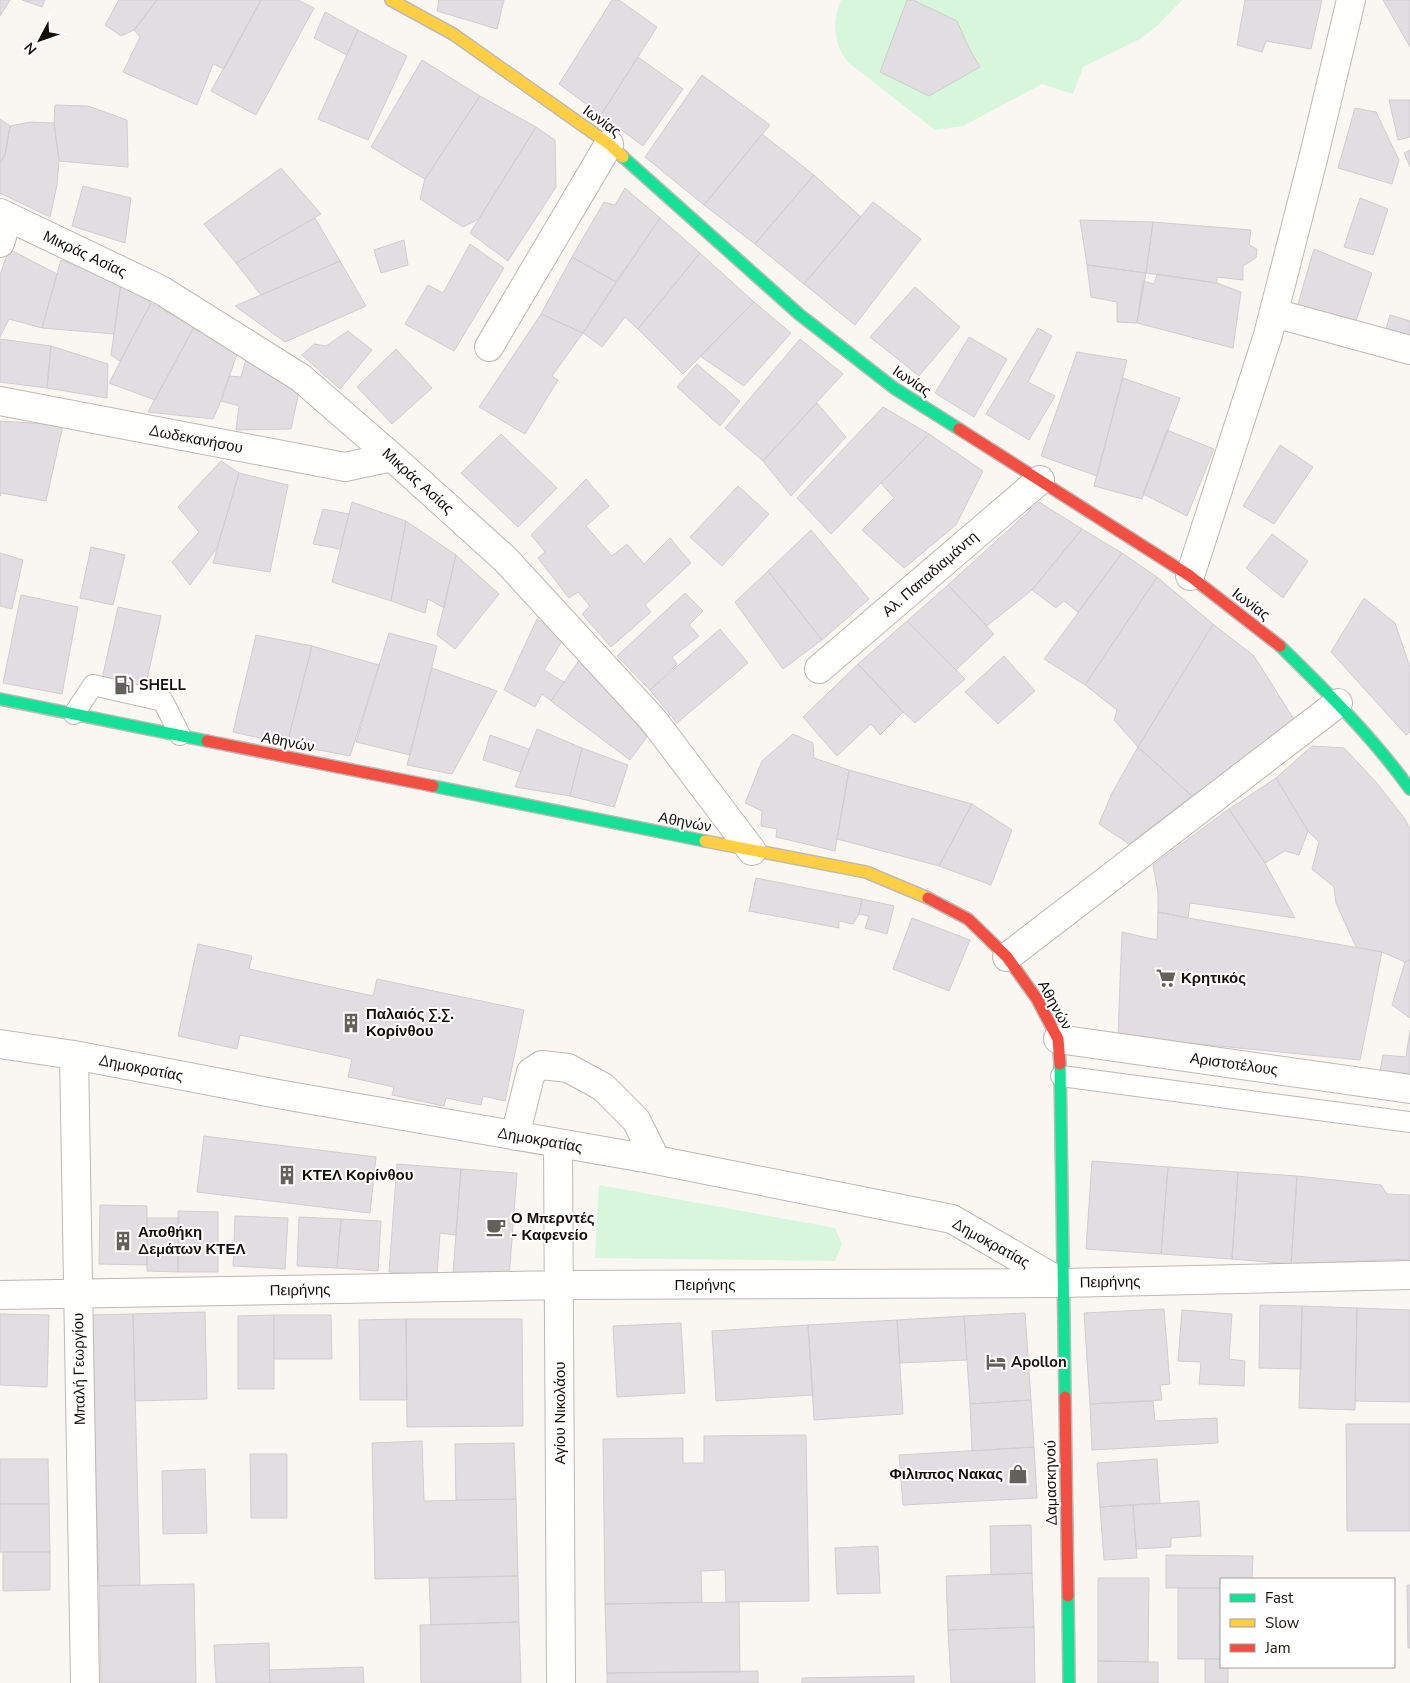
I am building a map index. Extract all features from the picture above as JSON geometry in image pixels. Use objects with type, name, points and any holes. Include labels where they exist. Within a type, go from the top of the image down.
[{"type":"main road","name":"Ιωνίας","points":[[391,0],[453,34],[609,144],[800,315],[894,388],[1190,576],[1276,642],[1338,703],[1373,741],[1410,789]]},
{"type":"main road","name":"Αθηνών","points":[[0,699],[752,851],[866,872],[936,901],[968,919],[1007,957],[1037,999],[1058,1039],[1061,1076],[1063,1284]]},
{"type":"main road","name":"Δαμασκηνού","points":[[1063,1284],[1069,1683]]},
{"type":"street","points":[[1190,576],[1274,313],[1351,0]]},
{"type":"street","points":[[489,347],[609,144]]},
{"type":"street","points":[[0,243],[4,215]]},
{"type":"street","name":"Μικράς Ασίας","points":[[4,215],[162,290],[301,378],[505,559],[654,721],[752,851]]},
{"type":"street","points":[[1274,313],[1410,350]]},
{"type":"street","name":"Δωδεκανήσου","points":[[0,401],[345,467],[392,457]]},
{"type":"street","name":"Αλ. Παπαδιαμάντη","points":[[819,669],[1040,480]]},
{"type":"street","points":[[1007,957],[1338,703]]},
{"type":"street","name":"Αριστοτέλους","points":[[1058,1039],[1410,1089]]},
{"type":"street","name":"Δημοκρατίας","points":[[0,1044],[74,1055],[278,1094],[656,1160],[952,1219],[1063,1284]]},
{"type":"street","name":"Μπαλή Γεωργίου","points":[[74,1055],[85,1683]]},
{"type":"street","points":[[515,1136],[531,1072],[542,1065],[568,1068],[603,1087],[636,1120],[656,1160]]},
{"type":"street","name":"Αγίου Νικολάου","points":[[558,1144],[561,1683]]},
{"type":"street","name":"Πειρήνης","points":[[0,1295],[559,1285],[1063,1284],[1410,1275]]},
{"type":"lane","points":[[74,714],[94,685],[163,701],[180,735]]},
{"type":"lane","points":[[1061,1076],[1410,1122]]},
{"type":"green space","points":[[841,0],[1182,0],[1157,26],[1140,39],[1083,67],[1073,94],[1042,84],[963,126],[935,130],[849,63],[837,41],[835,25]]},
{"type":"green space","points":[[599,1185],[835,1228],[842,1244],[835,1261],[595,1258]]},
{"type":"building","points":[[0,0],[10,0],[0,16]]},
{"type":"building","points":[[22,0],[45,0],[42,7]]},
{"type":"building","points":[[119,0],[157,0],[134,30],[121,36],[105,25]]},
{"type":"building","points":[[157,0],[261,0],[224,69],[213,64],[197,105],[123,72],[140,37],[134,30]]},
{"type":"building","points":[[261,0],[298,0],[314,8],[256,115],[211,91]]},
{"type":"building","points":[[439,0],[504,0],[497,29],[437,11]]},
{"type":"building","points":[[612,0],[619,0],[657,27],[601,115],[559,84]]},
{"type":"building","points":[[907,0],[913,0],[957,21],[980,67],[929,96],[880,72]]},
{"type":"building","points":[[1245,0],[1322,0],[1311,49],[1266,41],[1262,52],[1237,45]]},
{"type":"building","points":[[1383,0],[1410,0],[1410,47]]},
{"type":"building","points":[[325,12],[358,30],[347,55],[314,38]]},
{"type":"building","points":[[358,30],[407,56],[368,140],[318,119]]},
{"type":"building","points":[[638,57],[683,89],[643,146],[601,115]]},
{"type":"building","points":[[422,60],[480,96],[425,179],[371,147]]},
{"type":"building","points":[[702,75],[770,125],[704,205],[645,157]]},
{"type":"building","points":[[480,96],[536,127],[479,219],[463,227],[420,199],[425,179]]},
{"type":"building","points":[[1389,100],[1410,100],[1410,137],[1398,140]]},
{"type":"building","points":[[55,105],[88,106],[127,120],[128,167],[59,161],[54,123]]},
{"type":"building","points":[[1355,108],[1376,112],[1399,160],[1392,184],[1338,168]]},
{"type":"building","points":[[0,119],[10,126],[5,155],[0,163]]},
{"type":"building","points":[[30,122],[54,123],[59,161],[57,185],[50,217],[0,193],[0,163],[5,155],[10,126]]},
{"type":"building","points":[[536,127],[555,140],[556,187],[508,261],[470,233]]},
{"type":"building","points":[[762,134],[814,175],[755,244],[704,205]]},
{"type":"building","points":[[1410,150],[1410,167],[1404,153]]},
{"type":"building","points":[[281,168],[321,214],[236,263],[204,224]]},
{"type":"building","points":[[814,175],[861,217],[804,284],[755,244]]},
{"type":"building","points":[[83,186],[131,198],[125,243],[72,226]]},
{"type":"building","points":[[625,188],[660,218],[616,282],[572,257],[604,202],[615,205]]},
{"type":"building","points":[[1360,198],[1388,209],[1373,255],[1344,247]]},
{"type":"building","points":[[873,202],[921,239],[855,325],[804,284]]},
{"type":"building","points":[[315,218],[340,261],[261,295],[236,263]]},
{"type":"building","points":[[660,218],[700,253],[638,329],[625,317],[602,347],[583,333]]},
{"type":"building","points":[[1080,220],[1153,222],[1146,273],[1087,265]]},
{"type":"building","points":[[1153,222],[1251,230],[1249,245],[1257,249],[1256,258],[1243,266],[1243,280],[1217,277],[1217,283],[1146,273]]},
{"type":"building","points":[[404,240],[408,265],[381,273],[374,250]]},
{"type":"building","points":[[470,244],[504,268],[454,351],[405,324],[428,285],[443,293]]},
{"type":"building","points":[[9,249],[57,274],[42,328],[9,319],[0,337],[0,275]]},
{"type":"building","points":[[1314,249],[1372,273],[1353,330],[1296,311]]},
{"type":"building","points":[[700,253],[754,302],[683,374],[638,329]]},
{"type":"building","points":[[572,257],[616,282],[583,333],[541,314]]},
{"type":"building","points":[[61,260],[121,283],[114,334],[42,328]]},
{"type":"building","points":[[340,261],[366,306],[285,342],[235,306]]},
{"type":"building","points":[[1087,265],[1146,273],[1137,323],[1117,322],[1117,302],[1091,297]]},
{"type":"building","points":[[1157,274],[1217,283],[1241,292],[1233,348],[1137,323],[1143,281],[1154,284]]},
{"type":"building","points":[[121,283],[151,303],[120,361],[111,355]]},
{"type":"building","points":[[915,287],[960,327],[919,376],[870,337]]},
{"type":"building","points":[[754,302],[791,333],[744,386],[700,356]]},
{"type":"building","points":[[151,303],[194,327],[155,400],[109,383]]},
{"type":"building","points":[[541,314],[583,333],[552,376],[558,380],[525,434],[479,407]]},
{"type":"building","points":[[1390,315],[1410,321],[1410,343],[1384,336]]},
{"type":"building","points":[[194,327],[238,351],[213,419],[148,412]]},
{"type":"building","points":[[1038,328],[1052,336],[1028,382],[1055,396],[1029,440],[986,414]]},
{"type":"building","points":[[348,331],[372,350],[340,389],[302,355],[314,344],[326,346]]},
{"type":"building","points":[[969,337],[1007,359],[974,417],[935,393]]},
{"type":"building","points":[[0,339],[51,346],[47,388],[0,382]]},
{"type":"building","points":[[800,339],[843,374],[763,461],[725,428]]},
{"type":"building","points":[[51,346],[108,364],[107,398],[47,388]]},
{"type":"building","points":[[396,349],[432,388],[392,424],[357,387]]},
{"type":"building","points":[[248,352],[300,387],[291,429],[236,430],[239,406],[221,401],[229,376],[241,377]]},
{"type":"building","points":[[1077,352],[1127,360],[1097,476],[1041,456]]},
{"type":"building","points":[[697,364],[740,401],[720,426],[677,387]]},
{"type":"building","points":[[1123,378],[1180,398],[1142,499],[1094,486]]},
{"type":"building","points":[[817,403],[846,437],[791,496],[763,461]]},
{"type":"building","points":[[883,407],[929,434],[831,534],[797,498]]},
{"type":"building","points":[[0,421],[63,425],[46,501],[1,493],[0,496]]},
{"type":"building","points":[[1167,430],[1214,449],[1187,516],[1143,494]]},
{"type":"building","points":[[501,434],[557,488],[518,527],[461,473]]},
{"type":"building","points":[[929,434],[983,471],[956,525],[904,568],[862,530],[894,498],[881,483]]},
{"type":"building","points":[[1280,445],[1313,467],[1274,524],[1243,506]]},
{"type":"building","points":[[221,461],[239,473],[217,548],[190,585],[172,562],[199,532],[178,507]]},
{"type":"building","points":[[239,473],[288,485],[270,572],[213,563]]},
{"type":"building","points":[[586,479],[609,506],[586,526],[612,556],[627,544],[644,564],[670,538],[691,563],[645,605],[651,612],[611,647],[582,614],[590,606],[578,592],[569,598],[538,558],[545,552],[531,535]]},
{"type":"building","points":[[738,486],[769,514],[722,566],[690,537]]},
{"type":"building","points":[[352,502],[406,521],[391,601],[332,582]]},
{"type":"building","points":[[1039,502],[1082,529],[1032,590],[987,626],[948,585]]},
{"type":"building","points":[[323,509],[349,514],[340,549],[313,544]]},
{"type":"building","points":[[406,521],[456,555],[444,608],[428,599],[425,613],[391,601]]},
{"type":"building","points":[[1082,529],[1122,553],[1078,612],[1064,601],[1056,608],[1032,590]]},
{"type":"building","points":[[811,530],[869,599],[822,640],[768,571]]},
{"type":"building","points":[[1272,534],[1308,561],[1283,598],[1246,568]]},
{"type":"building","points":[[91,547],[125,555],[113,605],[80,598]]},
{"type":"building","points":[[0,553],[23,560],[12,609],[0,606]]},
{"type":"building","points":[[1122,553],[1157,577],[1085,685],[1044,659]]},
{"type":"building","points":[[456,555],[499,594],[455,649],[437,635]]},
{"type":"building","points":[[768,571],[822,640],[783,669],[735,602]]},
{"type":"building","points":[[1157,577],[1213,624],[1138,747],[1114,720],[1117,710],[1085,685]]},
{"type":"building","points":[[948,585],[994,634],[956,670],[907,621]]},
{"type":"building","points":[[685,593],[703,611],[689,625],[699,636],[672,657],[677,664],[650,690],[617,656]]},
{"type":"building","points":[[21,595],[78,607],[62,694],[3,683]]},
{"type":"building","points":[[1364,598],[1395,623],[1410,667],[1410,732],[1406,735],[1331,652]]},
{"type":"building","points":[[118,607],[161,616],[142,702],[99,692]]},
{"type":"building","points":[[537,619],[564,638],[544,670],[564,682],[551,701],[542,694],[535,707],[504,690]]},
{"type":"building","points":[[907,621],[965,679],[915,723],[858,664]]},
{"type":"building","points":[[1213,624],[1254,656],[1295,721],[1192,796],[1138,747]]},
{"type":"building","points":[[720,629],[748,663],[677,723],[650,690]]},
{"type":"building","points":[[389,633],[437,646],[410,755],[356,742]]},
{"type":"building","points":[[256,635],[312,646],[287,744],[233,732]]},
{"type":"building","points":[[312,646],[379,665],[350,756],[287,744]]},
{"type":"building","points":[[582,656],[647,737],[630,760],[551,701]]},
{"type":"building","points":[[1004,656],[1035,691],[998,724],[965,692]]},
{"type":"building","points":[[858,664],[903,712],[880,735],[871,724],[837,756],[803,717]]},
{"type":"building","points":[[432,668],[497,691],[452,774],[407,765]]},
{"type":"building","points":[[537,729],[582,748],[570,796],[515,787]]},
{"type":"building","points":[[793,734],[813,743],[814,758],[849,770],[835,851],[776,837],[777,829],[761,826],[762,811],[745,803],[762,761]]},
{"type":"building","points":[[490,735],[529,749],[521,772],[483,760]]},
{"type":"building","points":[[1312,746],[1344,748],[1376,782],[1405,819],[1410,829],[1410,960],[1405,962],[1382,952],[1356,947],[1336,903],[1334,887],[1312,869],[1319,842],[1308,831],[1276,778]]},
{"type":"building","points":[[1138,747],[1192,796],[1129,844],[1099,824],[1112,793]]},
{"type":"building","points":[[582,748],[628,765],[614,807],[570,796]]},
{"type":"building","points":[[849,770],[972,804],[939,866],[837,839]]},
{"type":"building","points":[[1276,778],[1308,831],[1299,855],[1285,851],[1265,863],[1229,809]]},
{"type":"building","points":[[972,804],[1012,830],[991,885],[939,866]]},
{"type":"building","points":[[1229,809],[1265,863],[1295,918],[1190,903],[1188,918],[1158,912],[1158,892],[1153,865]]},
{"type":"building","points":[[756,878],[862,899],[859,914],[853,924],[839,921],[839,928],[749,911]]},
{"type":"building","points":[[862,899],[894,906],[887,934],[865,928],[869,916],[859,914]]},
{"type":"building","points":[[1158,912],[1382,952],[1360,1060],[1118,1036],[1122,932],[1157,940]]},
{"type":"building","points":[[912,918],[970,940],[949,991],[893,969]]},
{"type":"building","name":"Παλαιός Σ.Σ. Κορίνθου","points":[[198,944],[252,956],[249,969],[373,996],[377,979],[524,1010],[505,1101],[483,1096],[481,1105],[446,1098],[444,1106],[392,1095],[394,1087],[348,1077],[352,1059],[240,1035],[237,1049],[178,1036]]},
{"type":"building","points":[[1410,960],[1410,1018],[1392,1005],[1405,962]]},
{"type":"building","points":[[1410,1030],[1410,1080],[1379,1077],[1383,1055],[1406,1057]]},
{"type":"building","name":"ΚΤΕΛ Κορίνθου","points":[[204,1136],[376,1157],[370,1213],[197,1192]]},
{"type":"building","points":[[1092,1161],[1168,1167],[1161,1254],[1086,1249]]},
{"type":"building","points":[[397,1164],[461,1169],[456,1235],[440,1233],[437,1276],[389,1272]]},
{"type":"building","points":[[1168,1167],[1238,1172],[1232,1259],[1161,1254]]},
{"type":"building","points":[[461,1169],[517,1173],[509,1279],[453,1274]]},
{"type":"building","points":[[1238,1172],[1297,1176],[1291,1264],[1232,1259]]},
{"type":"building","points":[[1297,1176],[1381,1185],[1387,1194],[1410,1195],[1410,1259],[1291,1264]]},
{"type":"building","name":"Αποθήκη Δεμάτων ΚΤΕΛ","points":[[100,1205],[147,1206],[147,1265],[99,1264]]},
{"type":"building","points":[[178,1211],[218,1212],[218,1272],[178,1272]]},
{"type":"building","points":[[235,1216],[288,1218],[285,1269],[233,1266]]},
{"type":"building","points":[[299,1217],[341,1219],[337,1268],[297,1266]]},
{"type":"building","points":[[147,1218],[179,1218],[178,1272],[147,1271]]},
{"type":"building","points":[[341,1219],[381,1221],[378,1271],[337,1268]]},
{"type":"building","points":[[1260,1305],[1302,1306],[1301,1369],[1259,1368]]},
{"type":"building","points":[[1302,1306],[1357,1308],[1355,1410],[1299,1408]]},
{"type":"building","points":[[1357,1308],[1410,1310],[1410,1402],[1355,1401]]},
{"type":"building","points":[[1164,1309],[1170,1384],[1160,1385],[1162,1400],[1090,1404],[1084,1313]]},
{"type":"building","points":[[1182,1310],[1232,1314],[1229,1359],[1245,1361],[1244,1386],[1199,1384],[1201,1362],[1178,1361]]},
{"type":"building","points":[[205,1312],[207,1399],[135,1401],[133,1314]]},
{"type":"building","points":[[1025,1313],[1031,1400],[970,1404],[964,1316]]},
{"type":"building","points":[[0,1314],[49,1315],[47,1387],[0,1385]]},
{"type":"building","points":[[133,1314],[140,1585],[99,1586],[91,1315]]},
{"type":"building","points":[[274,1315],[274,1389],[238,1389],[238,1316]]},
{"type":"building","points":[[274,1315],[331,1315],[332,1359],[274,1359]]},
{"type":"building","points":[[964,1316],[967,1360],[900,1363],[897,1320]]},
{"type":"building","points":[[406,1319],[407,1400],[360,1400],[359,1320]]},
{"type":"building","points":[[406,1319],[522,1319],[523,1426],[407,1427]]},
{"type":"building","points":[[897,1320],[903,1414],[814,1420],[808,1325]]},
{"type":"building","points":[[681,1323],[685,1393],[617,1397],[613,1326]]},
{"type":"building","points":[[808,1325],[813,1395],[716,1401],[712,1331]]},
{"type":"building","points":[[1031,1400],[1034,1447],[972,1451],[970,1404]]},
{"type":"building","points":[[1153,1401],[1155,1421],[1217,1418],[1218,1443],[1092,1450],[1090,1404]]},
{"type":"building","points":[[1346,1424],[1410,1424],[1410,1531],[1347,1531]]},
{"type":"building","points":[[806,1435],[809,1601],[726,1602],[725,1570],[701,1571],[702,1602],[605,1604],[603,1439],[683,1438],[683,1463],[704,1463],[704,1436]]},
{"type":"building","points":[[422,1441],[424,1501],[516,1499],[518,1576],[375,1579],[372,1443]]},
{"type":"building","points":[[514,1443],[516,1499],[456,1500],[455,1444]]},
{"type":"building","points":[[1034,1447],[1037,1498],[903,1505],[899,1455]]},
{"type":"building","points":[[250,1454],[287,1454],[287,1518],[251,1518]]},
{"type":"building","points":[[0,1459],[48,1459],[49,1504],[0,1504]]},
{"type":"building","points":[[1157,1459],[1160,1503],[1100,1507],[1097,1463]]},
{"type":"building","points":[[205,1469],[207,1533],[163,1534],[162,1471]]},
{"type":"building","points":[[1199,1501],[1201,1536],[1171,1538],[1171,1547],[1136,1549],[1133,1505]]},
{"type":"building","points":[[0,1504],[49,1504],[50,1552],[0,1552]]},
{"type":"building","points":[[1133,1505],[1137,1558],[1104,1560],[1100,1507]]},
{"type":"building","points":[[1031,1525],[1032,1573],[991,1575],[990,1526]]},
{"type":"building","points":[[878,1546],[880,1593],[837,1594],[835,1548]]},
{"type":"building","points":[[3,1552],[50,1552],[50,1590],[3,1591]]},
{"type":"building","points":[[1166,1555],[1253,1556],[1252,1578],[1220,1578],[1220,1588],[1166,1588]]},
{"type":"building","points":[[1032,1573],[1034,1627],[948,1630],[946,1576]]},
{"type":"building","points":[[518,1576],[519,1622],[431,1625],[429,1578]]},
{"type":"building","points":[[1098,1578],[1149,1578],[1148,1662],[1098,1661]]},
{"type":"building","points":[[194,1584],[196,1683],[101,1683],[99,1586]]},
{"type":"building","points":[[1407,1585],[1410,1585],[1410,1648],[1408,1648]]},
{"type":"building","points":[[1178,1588],[1220,1588],[1220,1659],[1178,1659]]},
{"type":"building","points":[[739,1602],[740,1672],[607,1673],[605,1604]]},
{"type":"building","points":[[519,1622],[521,1683],[421,1683],[420,1625]]},
{"type":"building","points":[[1034,1627],[1035,1683],[951,1683],[948,1630]]},
{"type":"building","points":[[269,1643],[270,1683],[216,1683],[214,1645]]},
{"type":"building","points":[[1205,1659],[1220,1659],[1220,1668],[1228,1668],[1228,1683],[1205,1683]]},
{"type":"building","points":[[1098,1661],[1158,1662],[1158,1683],[1098,1683]]},
{"type":"building","points":[[363,1667],[364,1683],[270,1683],[269,1670]]},
{"type":"building","points":[[758,1671],[758,1683],[607,1683],[607,1673]]},
{"type":"building","points":[[914,1676],[914,1683],[802,1683],[802,1678]]},
{"type":"traffic: fast","points":[[623,157],[800,315],[894,388],[959,429]]},
{"type":"traffic: fast","points":[[1280,646],[1364,732],[1410,789]]},
{"type":"traffic: fast","points":[[0,699],[207,741]]},
{"type":"traffic: fast","points":[[433,786],[705,841]]},
{"type":"traffic: fast","points":[[1060,1064],[1065,1397]]},
{"type":"traffic: fast","points":[[1068,1596],[1069,1683]]},
{"type":"traffic: slow","points":[[391,0],[453,34],[609,144],[623,157]]},
{"type":"traffic: slow","points":[[705,841],[866,872],[928,898]]},
{"type":"traffic: jam","points":[[959,429],[1190,576],[1280,646]]},
{"type":"traffic: jam","points":[[207,741],[433,786]]},
{"type":"traffic: jam","points":[[928,898],[968,919],[1007,957],[1037,999],[1058,1039],[1060,1064]]},
{"type":"traffic: jam","points":[[1065,1397],[1068,1596]]},
{"type":"place","name":"SHELL","points":[[124,685]]},
{"type":"place","name":"Κρητικός","points":[[1166,978]]},
{"type":"place","name":"Παλαιός Σ.Σ. Κορίνθου","points":[[351,1023]]},
{"type":"place","name":"ΚΤΕΛ Κορίνθου","points":[[287,1175]]},
{"type":"place","name":"Ο Μπερντές - Καφενείο","points":[[496,1227]]},
{"type":"place","name":"Αποθήκη Δεμάτων ΚΤΕΛ","points":[[123,1241]]},
{"type":"place","name":"Apollon","points":[[996,1362]]},
{"type":"place","name":"Φιλιππος Νακας","points":[[1018,1474]]}]
